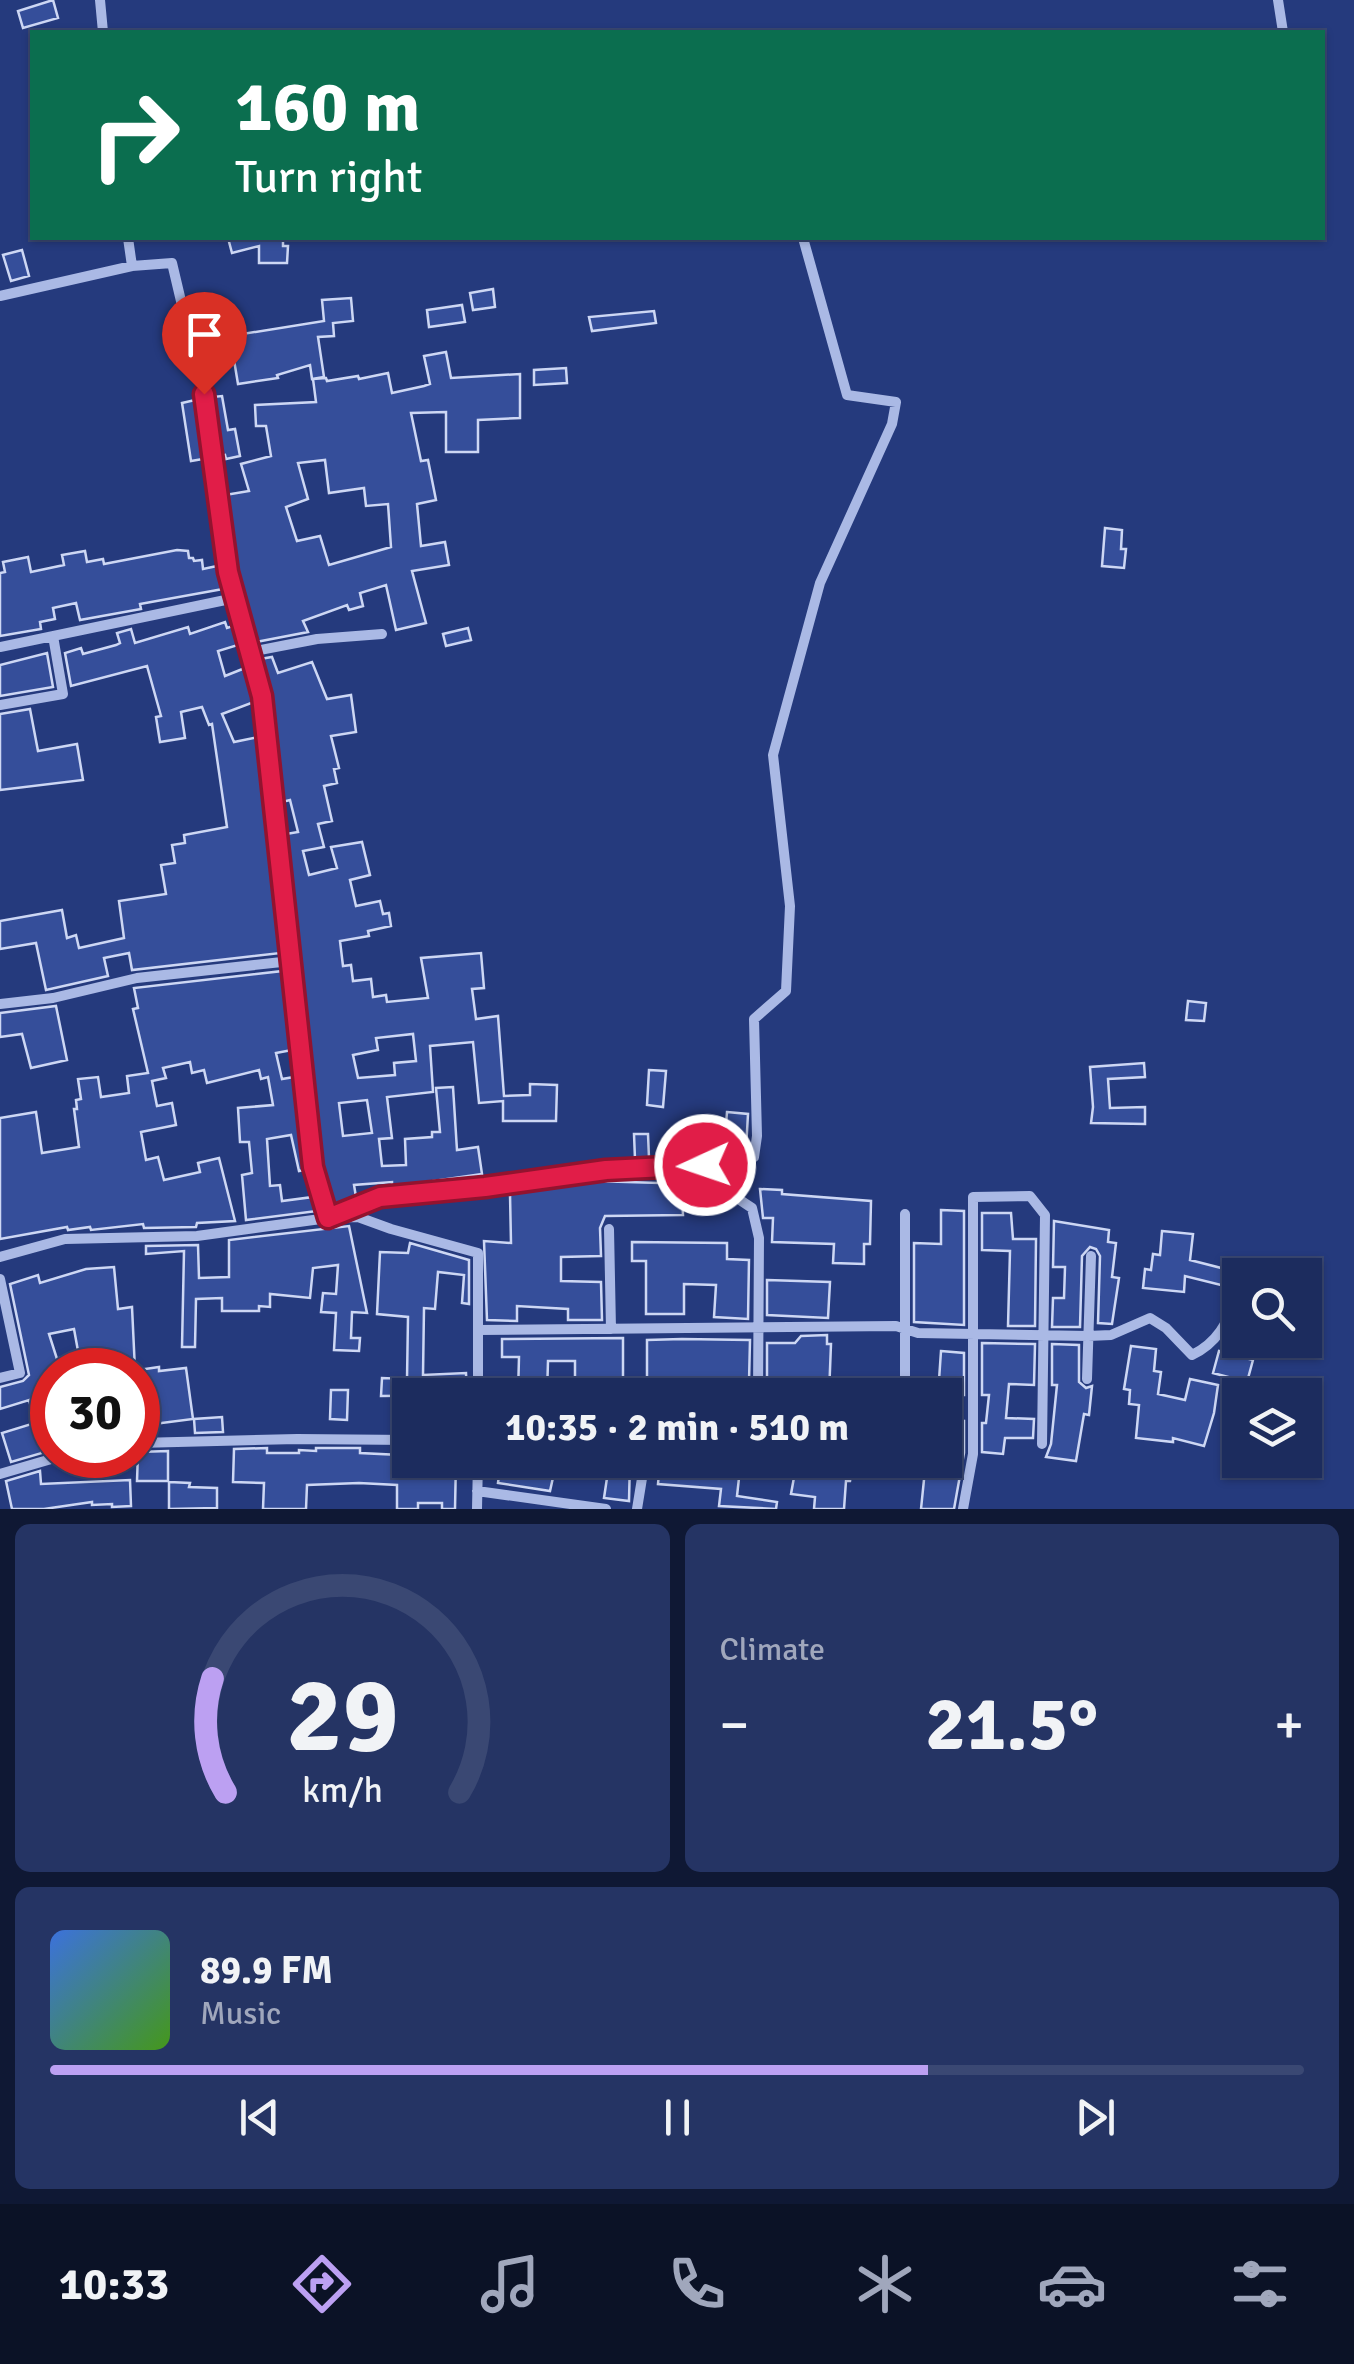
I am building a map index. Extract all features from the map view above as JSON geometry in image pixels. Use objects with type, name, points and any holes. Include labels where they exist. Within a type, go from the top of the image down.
[{"type":"street","points":[[100,0],[104,30]]},
{"type":"street","points":[[1278,0],[1283,30]]},
{"type":"street","points":[[128,240],[132,266]]},
{"type":"street","points":[[328,1218],[380,1197],[606,1170],[705,1165],[754,1156],[754,1019],[786,991],[790,906],[773,755],[820,582],[884,442],[896,402],[847,395],[804,240]]},
{"type":"street","points":[[0,296],[132,266],[172,263],[204,394],[228,572],[262,696],[313,1167],[328,1218]]},
{"type":"street","points":[[0,647],[235,598]]},
{"type":"street","points":[[250,652],[317,639],[382,634]]},
{"type":"street","points":[[0,704],[62,694],[53,636]]},
{"type":"street","points":[[0,1004],[54,998],[137,978],[291,961]]},
{"type":"street","points":[[700,1129],[705,1165],[722,1189],[752,1208],[758,1238],[758,1378]]},
{"type":"street","points":[[963,1509],[973,1454],[973,1197],[1030,1196],[1046,1215],[1042,1444]]},
{"type":"street","points":[[904,1214],[904,1378]]},
{"type":"street","points":[[0,1258],[65,1239],[197,1236],[358,1216],[478,1253],[478,1378]]},
{"type":"street","points":[[609,1229],[611,1329]]},
{"type":"street","points":[[1087,1379],[1091,1256]]},
{"type":"street","points":[[0,1279],[20,1373],[0,1378]]},
{"type":"street","points":[[478,1330],[896,1326],[918,1334],[1088,1336],[1112,1335],[1150,1318],[1192,1354],[1208,1347],[1222,1331]]},
{"type":"street","points":[[160,1442],[392,1440]]},
{"type":"street","points":[[0,1474],[30,1465]]},
{"type":"street","points":[[478,1478],[478,1509]]},
{"type":"street","points":[[637,1509],[642,1478]]},
{"type":"street","points":[[478,1491],[606,1509]]},
{"type":"building","points":[[53,0],[58,18],[23,28],[18,11]]},
{"type":"building","points":[[229,240],[283,240],[283,246],[288,246],[287,263],[259,263],[259,246],[232,253]]},
{"type":"building","points":[[22,250],[29,276],[11,281],[3,255]]},
{"type":"building","points":[[493,289],[495,307],[473,310],[470,293]]},
{"type":"building","points":[[204,297],[209,321],[196,325],[190,300]]},
{"type":"building","points":[[351,298],[353,321],[333,323],[334,336],[318,337],[324,377],[312,379],[310,365],[277,375],[278,378],[238,384],[230,336],[324,321],[322,300]]},
{"type":"building","points":[[462,305],[465,322],[429,327],[427,310]]},
{"type":"building","points":[[654,311],[656,323],[592,331],[589,317]]},
{"type":"building","points":[[446,352],[451,378],[520,374],[520,418],[478,420],[478,452],[446,452],[446,412],[411,413],[421,461],[428,460],[436,500],[417,504],[421,546],[445,542],[449,565],[412,571],[426,623],[396,630],[386,585],[360,593],[363,606],[349,610],[347,605],[303,621],[308,632],[256,642],[236,570],[225,495],[249,491],[241,464],[271,456],[266,426],[256,426],[255,405],[316,402],[313,379],[359,379],[388,373],[392,393],[424,386],[430,384],[424,356]],"holes":[[[325,460],[329,493],[364,488],[366,506],[388,504],[391,547],[329,565],[320,536],[297,541],[286,507],[308,499],[298,463]]]},
{"type":"building","points":[[566,368],[567,383],[534,385],[534,370]]},
{"type":"building","points":[[222,396],[228,430],[235,429],[240,456],[226,459],[225,455],[220,456],[212,397]]},
{"type":"building","points":[[195,400],[203,459],[191,461],[182,403]]},
{"type":"building","points":[[1105,528],[1122,530],[1124,568],[1102,566]]},
{"type":"building","points":[[85,551],[87,562],[103,559],[104,564],[188,551],[194,561],[202,560],[203,569],[217,566],[223,589],[80,620],[76,603],[53,608],[55,619],[40,622],[41,629],[0,636],[3,562],[28,557],[31,572],[64,565],[62,555]]},
{"type":"building","points":[[225,622],[227,628],[233,626],[238,645],[218,651],[225,676],[245,668],[254,702],[222,714],[234,742],[258,737],[281,953],[132,970],[129,953],[104,958],[108,976],[46,990],[36,943],[0,949],[0,921],[62,910],[67,938],[76,935],[79,948],[124,938],[119,901],[166,894],[161,865],[175,863],[172,845],[185,843],[184,835],[227,827],[212,724],[209,725],[202,707],[181,712],[185,738],[160,742],[156,717],[161,716],[147,666],[71,686],[65,653],[81,648],[83,654],[116,645],[120,643],[117,633],[131,629],[135,643],[188,627],[190,634]]},
{"type":"building","points":[[468,628],[471,640],[446,646],[443,634]]},
{"type":"building","points":[[47,653],[53,687],[0,696],[0,665]]},
{"type":"building","points":[[272,657],[278,673],[312,662],[327,699],[351,695],[356,732],[331,736],[339,768],[334,769],[337,783],[324,786],[332,821],[318,824],[324,847],[303,851],[309,875],[337,868],[331,847],[362,842],[370,875],[350,880],[356,906],[380,901],[383,914],[389,913],[391,926],[368,931],[369,936],[340,941],[343,966],[351,965],[353,981],[371,979],[373,997],[386,995],[387,1002],[428,998],[421,958],[481,953],[484,988],[472,989],[476,1019],[498,1016],[504,1096],[530,1095],[530,1084],[557,1085],[556,1121],[503,1121],[503,1101],[479,1103],[473,1042],[430,1046],[433,1092],[387,1097],[392,1138],[379,1139],[382,1166],[406,1165],[405,1139],[432,1137],[432,1132],[440,1132],[436,1088],[453,1087],[457,1150],[478,1147],[482,1174],[392,1187],[392,1182],[354,1185],[356,1197],[334,1206],[322,1165],[286,834],[298,832],[290,800],[282,802],[271,696],[260,659]],"holes":[[[413,1034],[416,1061],[394,1063],[395,1075],[358,1078],[353,1055],[378,1050],[376,1038]],[[367,1100],[372,1133],[343,1136],[339,1103]]]},
{"type":"building","points":[[30,709],[38,751],[77,744],[83,780],[0,790],[0,714]]},
{"type":"building","points":[[283,971],[292,1050],[276,1053],[282,1079],[294,1077],[305,1170],[299,1171],[291,1135],[267,1139],[270,1186],[280,1185],[282,1201],[313,1197],[317,1211],[246,1220],[242,1175],[252,1173],[249,1142],[240,1142],[238,1108],[273,1105],[268,1077],[261,1079],[259,1070],[207,1083],[204,1070],[192,1073],[190,1062],[163,1068],[166,1078],[152,1081],[157,1106],[172,1103],[176,1125],[141,1132],[146,1160],[158,1157],[164,1180],[200,1172],[198,1163],[219,1158],[235,1221],[197,1223],[196,1227],[67,1227],[0,1239],[0,1118],[36,1112],[42,1153],[79,1147],[74,1109],[76,1100],[81,1099],[78,1079],[98,1077],[101,1097],[129,1093],[127,1076],[148,1073],[133,1009],[138,1008],[134,988]]},
{"type":"building","points":[[1188,1001],[1206,1003],[1204,1021],[1186,1020]]},
{"type":"building","points":[[56,1006],[67,1060],[31,1068],[22,1034],[0,1037],[0,1013]]},
{"type":"building","points":[[1144,1063],[1145,1077],[1108,1079],[1110,1108],[1145,1107],[1145,1124],[1091,1123],[1090,1067]]},
{"type":"building","points":[[649,1070],[666,1071],[663,1107],[647,1105]]},
{"type":"building","points":[[727,1112],[748,1114],[746,1149],[724,1150]]},
{"type":"building","points":[[634,1134],[648,1134],[649,1158],[635,1159]]},
{"type":"building","points":[[681,1177],[683,1215],[605,1216],[600,1228],[601,1256],[561,1257],[561,1281],[601,1282],[602,1320],[568,1320],[568,1309],[517,1306],[517,1321],[487,1320],[484,1241],[511,1243],[510,1194],[593,1181],[659,1183],[659,1178]]},
{"type":"building","points":[[760,1189],[871,1201],[870,1244],[864,1244],[864,1264],[833,1263],[834,1244],[772,1242],[773,1218],[763,1218]]},
{"type":"building","points":[[941,1210],[964,1211],[964,1325],[914,1322],[914,1243],[941,1244]]},
{"type":"building","points":[[982,1213],[1011,1213],[1013,1239],[1036,1239],[1035,1326],[1008,1326],[1010,1251],[982,1250]]},
{"type":"building","points":[[1054,1221],[1109,1230],[1108,1242],[1116,1243],[1112,1277],[1119,1278],[1112,1324],[1098,1323],[1100,1256],[1090,1247],[1082,1256],[1080,1327],[1052,1327],[1053,1298],[1064,1298],[1065,1267],[1053,1267]]},
{"type":"building","points":[[349,1226],[367,1313],[352,1312],[351,1338],[360,1338],[359,1351],[334,1350],[336,1313],[321,1312],[323,1293],[336,1294],[338,1265],[313,1268],[310,1298],[270,1294],[270,1307],[259,1306],[259,1311],[222,1311],[222,1298],[196,1299],[195,1347],[182,1347],[184,1251],[146,1254],[146,1246],[198,1245],[199,1278],[229,1277],[229,1240]]},
{"type":"building","points":[[1162,1231],[1193,1234],[1190,1260],[1222,1268],[1222,1285],[1185,1276],[1184,1292],[1143,1288],[1145,1269],[1151,1270],[1153,1254],[1160,1255]]},
{"type":"building","points":[[632,1242],[727,1243],[727,1259],[749,1260],[748,1319],[714,1317],[716,1285],[684,1284],[684,1314],[646,1314],[646,1261],[632,1261]]},
{"type":"building","points":[[410,1243],[469,1260],[469,1304],[462,1303],[464,1275],[438,1272],[435,1309],[424,1308],[423,1375],[466,1373],[466,1378],[407,1378],[408,1317],[377,1314],[380,1252],[408,1253]]},
{"type":"building","points":[[114,1267],[118,1309],[132,1307],[134,1348],[77,1348],[74,1329],[49,1334],[53,1348],[30,1348],[30,1404],[29,1400],[0,1409],[0,1387],[23,1381],[29,1375],[10,1284],[38,1275],[40,1283],[86,1269]]},
{"type":"building","points":[[767,1280],[830,1282],[828,1318],[767,1315]]},
{"type":"building","points":[[827,1335],[827,1344],[831,1344],[830,1378],[767,1378],[767,1343],[795,1343],[801,1336]]},
{"type":"building","points":[[623,1338],[623,1378],[575,1378],[575,1361],[548,1361],[548,1378],[518,1378],[519,1357],[502,1357],[502,1339]]},
{"type":"building","points":[[647,1340],[750,1340],[749,1378],[647,1378]]},
{"type":"building","points":[[982,1343],[1035,1344],[1034,1385],[1009,1384],[1006,1418],[1034,1419],[1033,1438],[1005,1438],[1003,1454],[982,1452],[982,1423],[986,1423],[989,1395],[982,1395]]},
{"type":"building","points":[[1052,1344],[1079,1345],[1079,1382],[1086,1388],[1092,1386],[1089,1415],[1084,1414],[1076,1461],[1046,1457],[1057,1385],[1052,1385]]},
{"type":"building","points":[[1131,1346],[1156,1349],[1154,1371],[1161,1372],[1158,1394],[1185,1400],[1190,1379],[1218,1385],[1204,1446],[1173,1438],[1173,1442],[1136,1438],[1139,1405],[1129,1404],[1130,1390],[1124,1389]]},
{"type":"building","points":[[941,1351],[964,1353],[964,1395],[962,1378],[939,1378]]},
{"type":"building","points":[[1219,1351],[1222,1358],[1253,1360],[1248,1378],[1213,1373]]},
{"type":"building","points":[[186,1368],[193,1419],[160,1423],[160,1371]]},
{"type":"building","points":[[382,1378],[392,1378],[392,1396],[381,1396]]},
{"type":"building","points":[[331,1390],[348,1390],[347,1420],[330,1419]]},
{"type":"building","points":[[222,1417],[223,1432],[195,1433],[194,1419]]},
{"type":"building","points":[[962,1421],[964,1421],[962,1464]]},
{"type":"building","points":[[30,1425],[30,1456],[11,1462],[2,1433]]},
{"type":"building","points":[[267,1448],[267,1453],[299,1453],[316,1448],[360,1448],[360,1453],[392,1455],[392,1478],[456,1478],[455,1509],[442,1509],[442,1503],[418,1503],[418,1509],[397,1509],[397,1485],[359,1483],[307,1485],[306,1509],[263,1509],[264,1483],[233,1482],[234,1449]]},
{"type":"building","points":[[160,1451],[168,1451],[168,1481],[137,1481],[160,1478]]},
{"type":"building","points":[[30,1474],[30,1478],[41,1478],[41,1484],[130,1480],[131,1506],[92,1502],[12,1509],[6,1481]]},
{"type":"building","points":[[499,1478],[553,1478],[550,1491],[498,1483]]},
{"type":"building","points":[[607,1478],[630,1478],[629,1501],[604,1498]]},
{"type":"building","points":[[659,1478],[739,1478],[737,1496],[777,1502],[776,1509],[719,1506],[721,1489],[658,1484]]},
{"type":"building","points":[[794,1478],[850,1478],[846,1481],[844,1509],[814,1509],[815,1497],[791,1494]]},
{"type":"building","points":[[924,1478],[960,1478],[954,1509],[921,1509]]},
{"type":"building","points":[[169,1482],[217,1488],[217,1508],[169,1509]]},
{"type":"route","points":[[204,394],[228,572],[262,696],[313,1167],[328,1218],[380,1197],[606,1170],[705,1165]]}]
